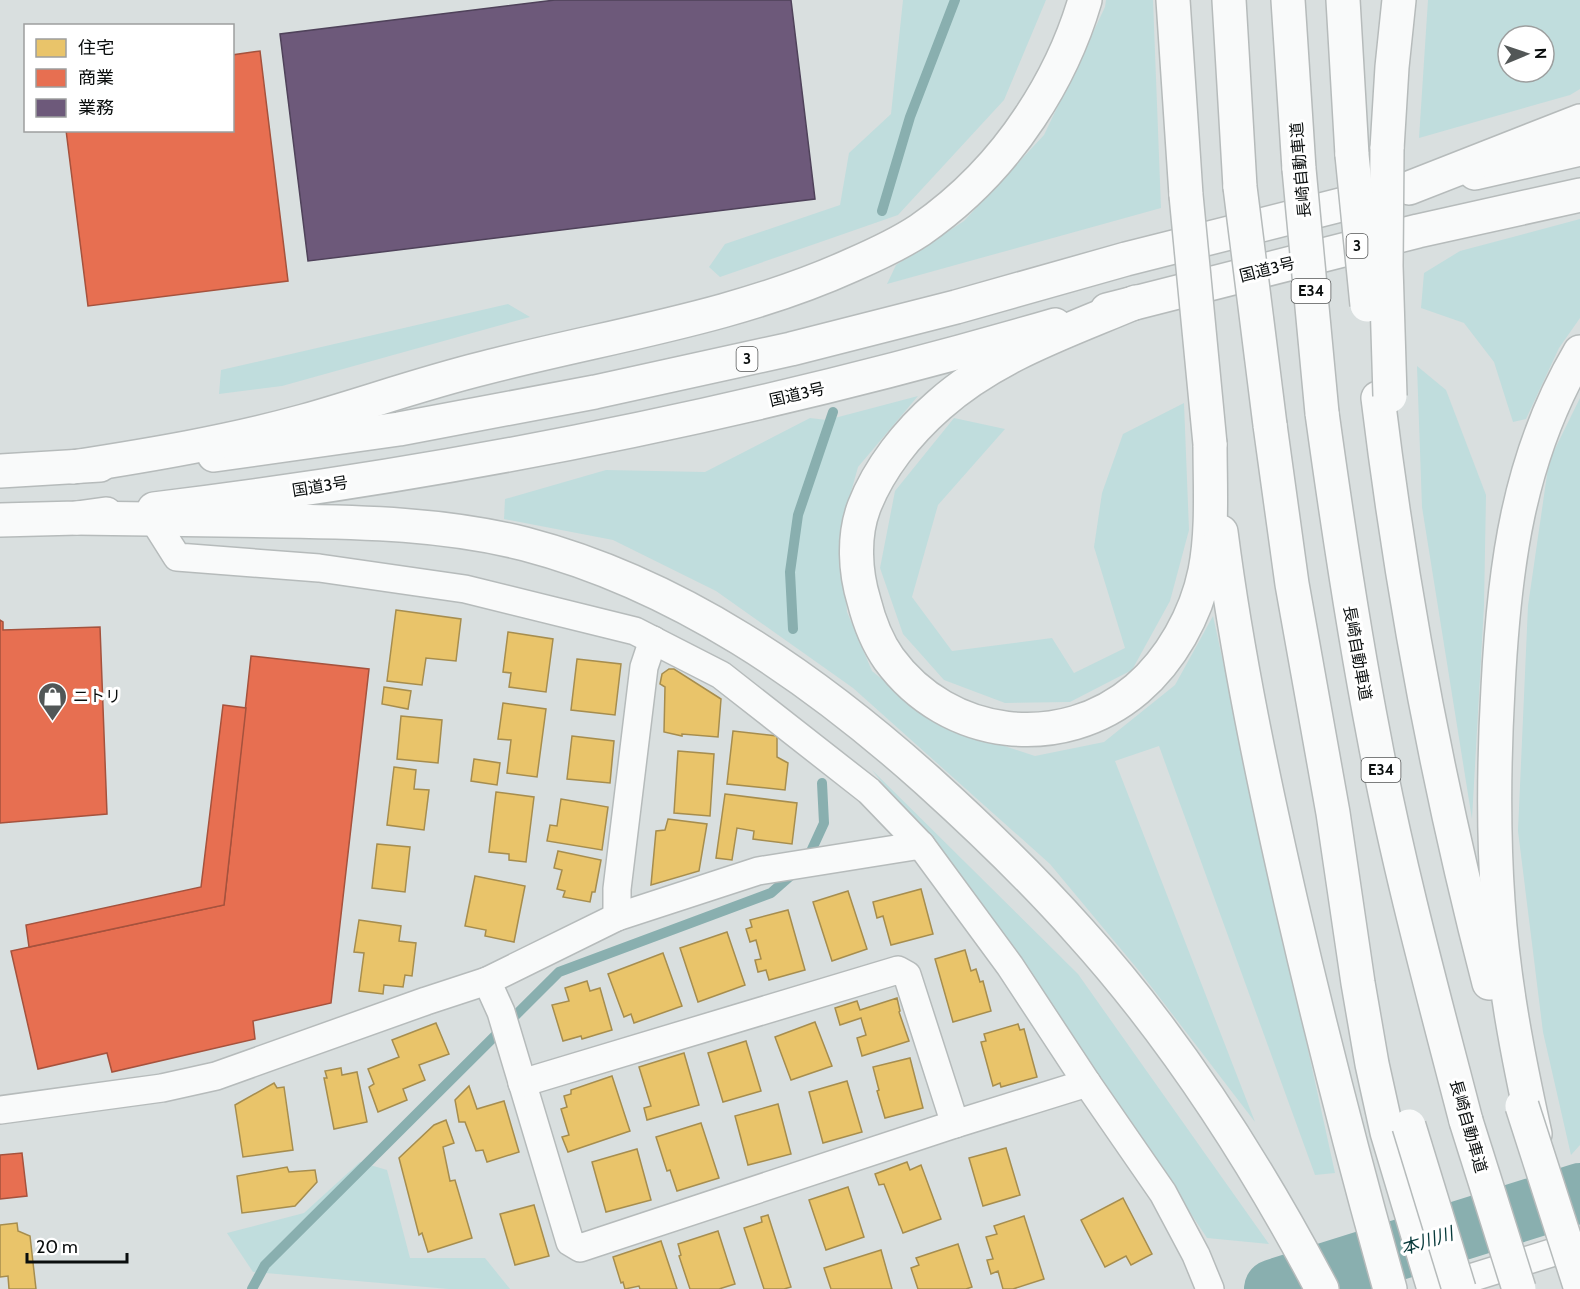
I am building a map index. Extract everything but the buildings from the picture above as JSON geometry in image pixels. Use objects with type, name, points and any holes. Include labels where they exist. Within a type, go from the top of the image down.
[{"type":"highway","points":[[73,467],[204,446],[304,421],[483,368],[728,311],[782,293],[869,257],[919,230],[954,203],[990,170],[1017,136],[1042,98],[1063,59],[1085,0]]},
{"type":"highway","points":[[1173,0],[1186,195],[1210,444],[1230,600],[1266,790],[1352,1156],[1390,1289]]},
{"type":"highway","points":[[1229,0],[1240,187],[1292,584],[1333,813],[1371,978],[1398,1129],[1435,1289]]},
{"type":"highway","name":"長崎自動車道","points":[[1288,0],[1299,169],[1322,413],[1344,576],[1374,739],[1416,928],[1466,1121],[1519,1289]]},
{"type":"highway","points":[[1343,0],[1352,155],[1393,458],[1405,584],[1448,811],[1487,975],[1548,1188],[1580,1286]]},
{"type":"highway","points":[[1384,397],[1387,149],[1399,0]]},
{"type":"highway","points":[[1409,188],[1580,121]]},
{"type":"highway","name":"3","points":[[0,471],[230,454],[399,429],[595,392],[802,346],[1409,188],[1580,149]]},
{"type":"highway","name":"国道3号","points":[[0,520],[77,518],[266,495],[610,435],[816,390],[1136,302],[1418,231],[1580,195]]},
{"type":"highway","points":[[1136,302],[1017,353],[972,379],[939,405],[908,436],[880,472],[863,509],[856,548],[859,586],[871,625],[889,659],[916,688],[947,711],[981,724],[1016,730],[1051,729],[1085,721],[1119,705],[1152,676],[1174,647],[1192,610],[1205,572],[1210,530],[1210,444]]},
{"type":"highway","points":[[1525,1105],[1506,976],[1498,902],[1495,744],[1499,661],[1513,534],[1525,481],[1542,429],[1565,378],[1580,352]]},
{"type":"highway","points":[[77,518],[374,523],[461,532],[524,544],[588,564],[651,590],[774,659],[836,704],[897,753],[1023,871],[1081,933],[1136,999],[1184,1064],[1267,1187],[1322,1289]]},
{"type":"highway","points":[[1398,1129],[1459,1289]]},
{"type":"street","points":[[153,519],[177,557],[319,568],[465,589],[634,631],[721,675],[869,791],[921,844],[1010,966],[1163,1193],[1208,1282]]},
{"type":"street","points":[[617,917],[617,889],[644,667],[653,640]]},
{"type":"street","points":[[0,1110],[162,1088],[216,1076],[487,981],[617,917],[758,871],[921,844]]},
{"type":"street","points":[[522,1083],[898,970],[907,975],[955,1124]]},
{"type":"street","points":[[487,981],[501,1012],[570,1242],[580,1248],[955,1124],[1087,1083]]},
{"type":"street","points":[[1435,1289],[1580,1244]]},
{"type":"shaded area","points":[[903,0],[1046,0],[1004,100],[898,215],[720,277],[709,267],[725,244],[840,205],[849,153],[891,114]]},
{"type":"shaded area","points":[[1106,0],[1153,0],[1161,208],[887,284],[896,265],[964,221],[1044,135],[1105,7]]},
{"type":"shaded area","points":[[1428,0],[1580,0],[1580,89],[1570,95],[1419,138]]},
{"type":"shaded area","points":[[1580,219],[1580,318],[1559,348],[1526,419],[1513,422],[1494,362],[1464,323],[1421,308],[1424,273],[1460,251]]},
{"type":"shaded area","points":[[508,304],[530,317],[282,386],[219,394],[221,370]]},
{"type":"shaded area","points":[[1417,366],[1446,390],[1486,495],[1484,605],[1472,819],[1422,507]]},
{"type":"shaded area","points":[[918,396],[858,467],[841,528],[847,612],[872,671],[935,723],[1035,756],[1104,742],[1175,685],[1213,616],[1335,1173],[1315,1175],[1159,746],[1115,761],[1255,1122],[1140,972],[1050,864],[853,688],[716,591],[613,540],[504,519],[505,499],[606,470],[705,472],[810,418],[827,420]]},
{"type":"shaded area","points":[[1580,398],[1580,1145],[1571,1155],[1543,1032],[1518,831],[1528,606],[1549,461]]},
{"type":"shaded area","points":[[1184,403],[1189,530],[1170,601],[1132,670],[1070,702],[1005,703],[944,680],[903,634],[880,568],[895,491],[954,418],[1005,429],[938,505],[912,597],[952,651],[1052,638],[1074,673],[1125,648],[1094,547],[1102,493],[1123,434]]},
{"type":"shaded area","points":[[872,770],[1078,974],[1269,1244],[1207,1238],[1021,959]]},
{"type":"shaded area","points":[[360,1162],[387,1170],[410,1258],[485,1258],[510,1289],[449,1289],[253,1272],[227,1233],[304,1213]]},
{"type":"waterway","points":[[882,211],[910,117],[955,0]]},
{"type":"waterway","points":[[793,629],[790,572],[798,515],[833,412]]},
{"type":"waterway","points":[[807,860],[824,823],[822,783]]},
{"type":"waterway","points":[[252,1289],[265,1265],[559,972],[771,893],[796,871]]},
{"type":"waterway","name":"本川川","points":[[1274,1289],[1580,1193]]},
{"type":"place","name":"ニトリ","points":[[52,722]]}]
